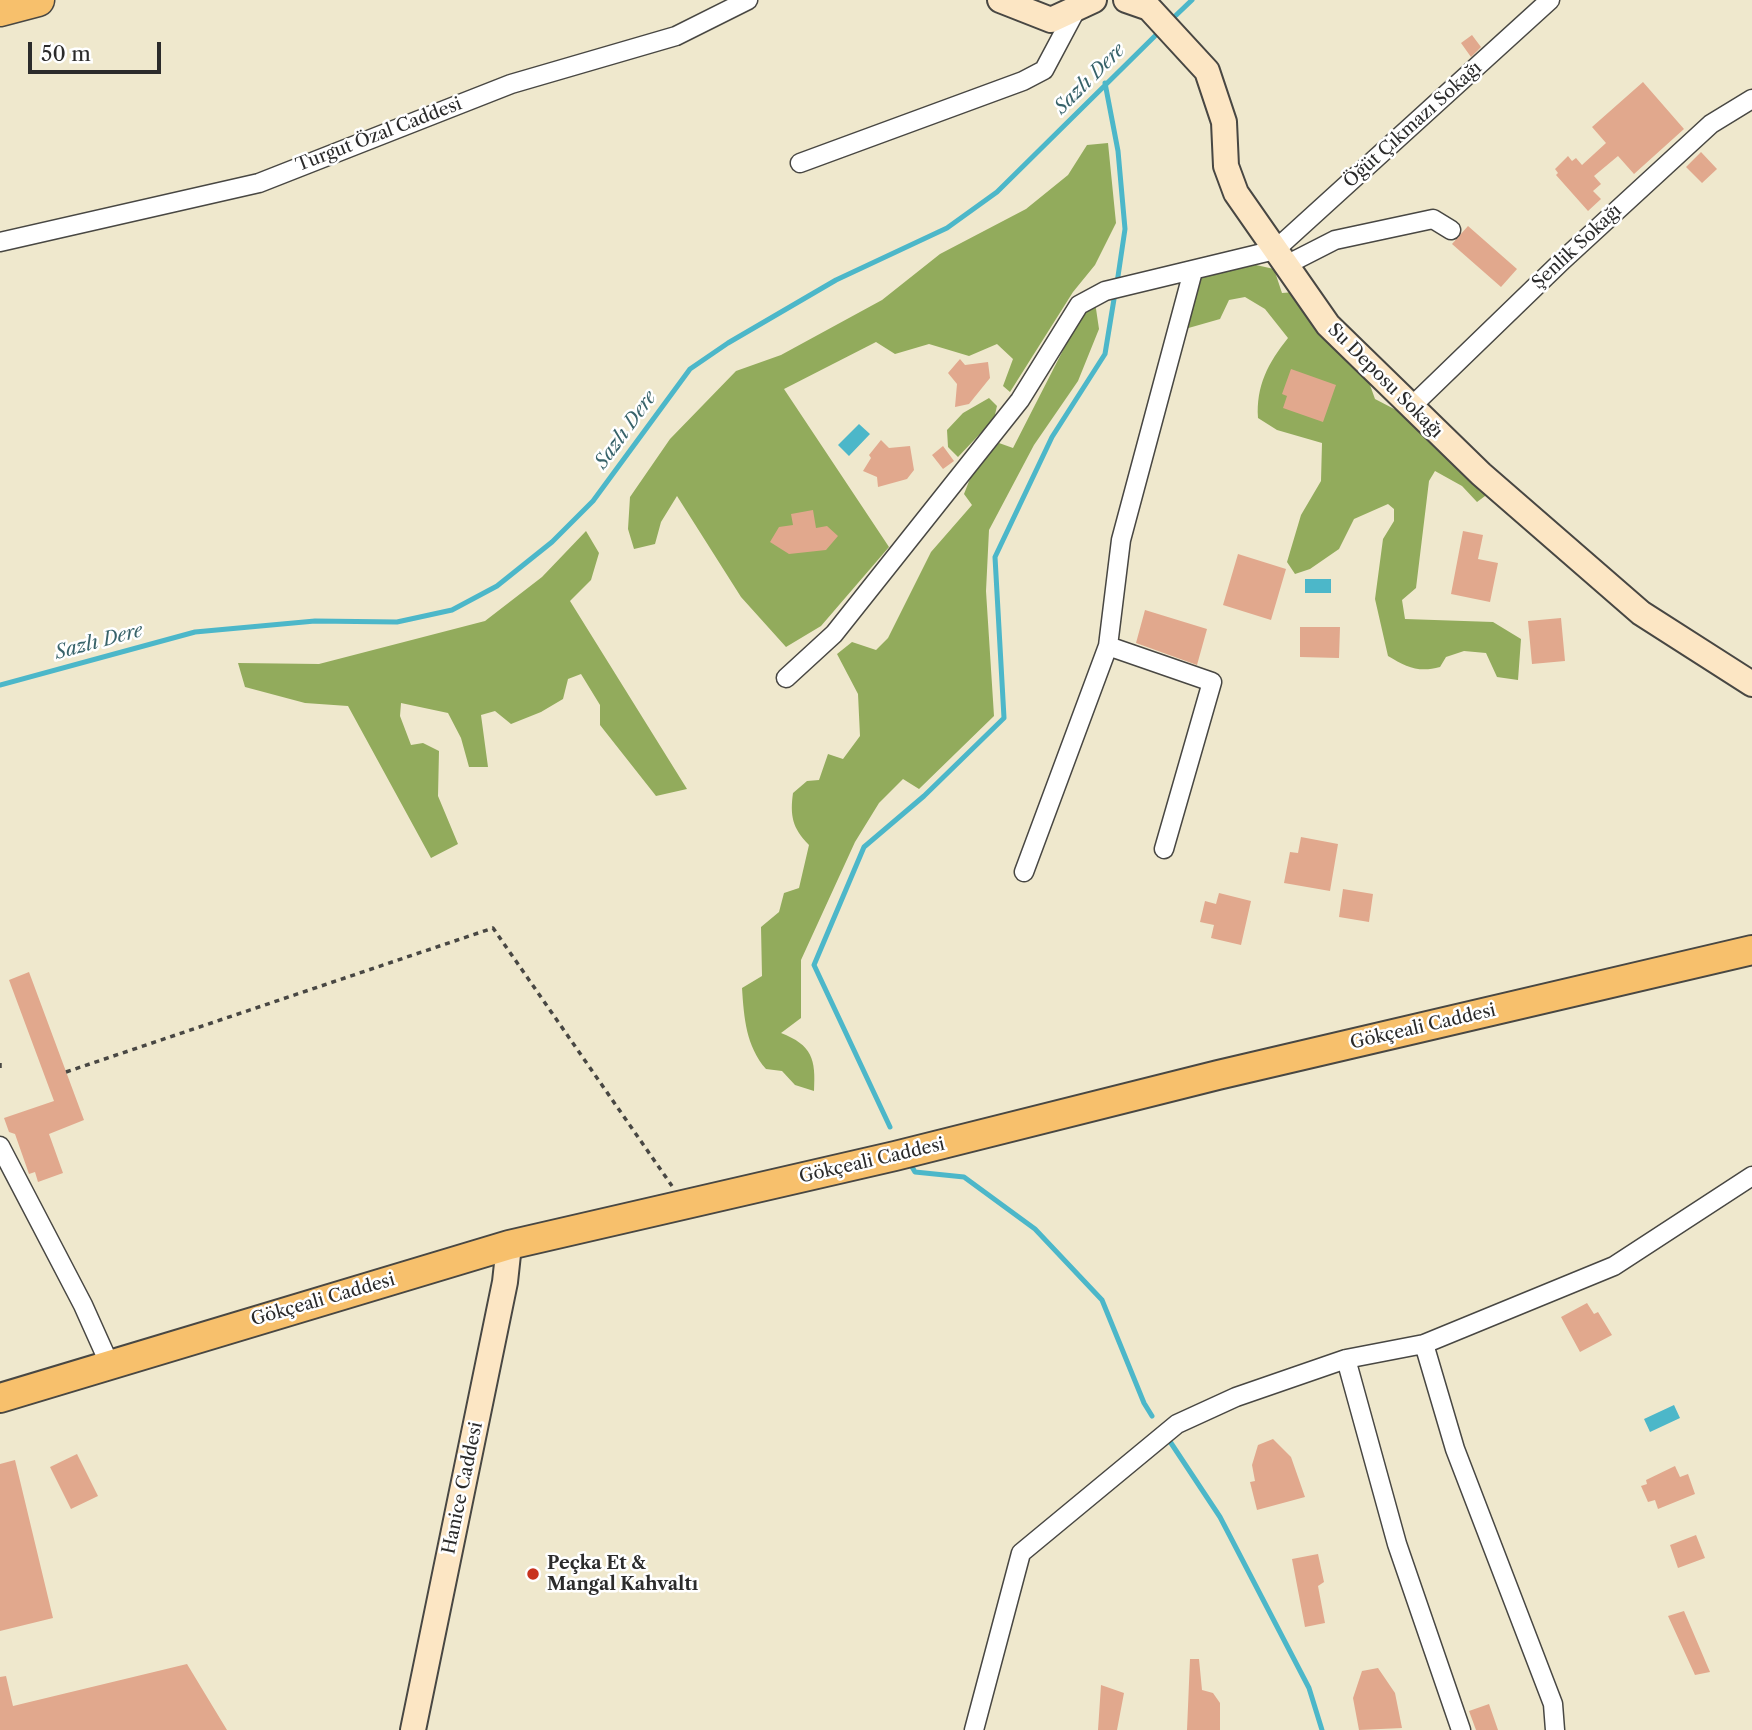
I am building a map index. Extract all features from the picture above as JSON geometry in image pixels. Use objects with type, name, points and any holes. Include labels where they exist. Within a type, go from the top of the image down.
[{"type":"highway","points":[[0,10],[38,0]]},
{"type":"main road","name":"Gökçeali Caddesi","points":[[0,1398],[109,1363],[509,1245],[895,1156],[1218,1075],[1752,950]]},
{"type":"street","name":"Turgut Özal Caddesi","points":[[0,242],[259,183],[511,84],[676,36],[748,0]]},
{"type":"street","points":[[1000,0],[1051,20],[1085,4]]},
{"type":"street","name":"Öğüt Çıkmazı Sokağı","points":[[1280,258],[1550,0]]},
{"type":"street","points":[[800,163],[1023,82],[1044,70],[1085,4]]},
{"type":"street","name":"Su Deposu Sokağı","points":[[1137,4],[1208,71],[1224,122],[1226,166],[1236,193],[1328,325],[1481,474],[1642,613],[1752,684]]},
{"type":"street","name":"Şenlik Sokağı","points":[[1411,407],[1563,260],[1711,124],[1752,99]]},
{"type":"street","points":[[786,678],[834,634],[1020,400],[1079,305],[1105,291],[1193,271],[1280,258],[1335,240],[1433,219],[1451,230]]},
{"type":"street","points":[[1024,872],[1108,646],[1121,540],[1193,271]]},
{"type":"street","points":[[1108,646],[1212,682],[1164,849]]},
{"type":"street","points":[[0,1146],[83,1305],[109,1363]]},
{"type":"street","points":[[974,1730],[1021,1553],[1177,1424],[1236,1397],[1346,1359],[1424,1344],[1614,1266],[1752,1176]]},
{"type":"street","name":"Hanice Caddesi","points":[[413,1730],[505,1282],[509,1245]]},
{"type":"street","points":[[1424,1344],[1455,1449],[1553,1704],[1555,1730]]},
{"type":"street","points":[[1346,1359],[1397,1544],[1461,1730]]},
{"type":"path","points":[[66,1072],[493,928],[684,1203]]},
{"type":"green space","points":[[1108,143],[1116,223],[1095,265],[1073,292],[1010,392],[1003,386],[1013,359],[997,344],[969,356],[929,344],[895,354],[876,342],[784,389],[889,547],[821,626],[786,647],[741,597],[677,496],[661,522],[655,544],[634,549],[628,529],[630,497],[670,439],[736,371],[781,355],[882,300],[940,254],[1026,209],[1068,175],[1087,145]]},
{"type":"green space","points":[[1256,265],[1274,269],[1282,293],[1295,292],[1365,371],[1375,399],[1400,412],[1489,493],[1477,502],[1462,486],[1435,471],[1429,481],[1416,588],[1402,600],[1405,619],[1493,622],[1521,639],[1518,680],[1497,677],[1486,653],[1464,651],[1446,657],[1440,667],[1426,669],[1407,666],[1388,656],[1375,599],[1383,539],[1394,521],[1394,509],[1388,504],[1354,519],[1339,549],[1310,569],[1295,574],[1287,562],[1301,515],[1321,481],[1322,443],[1277,430],[1258,418],[1261,385],[1288,338],[1265,309],[1245,297],[1229,300],[1220,319],[1185,329],[1188,290],[1206,272]]},
{"type":"green space","points":[[1095,302],[1099,329],[1078,381],[1034,445],[989,530],[986,591],[994,716],[919,789],[903,779],[879,803],[855,842],[801,960],[801,1018],[781,1033],[806,1048],[813,1062],[814,1091],[795,1085],[782,1071],[766,1069],[754,1051],[745,1021],[742,988],[762,976],[761,927],[779,912],[784,893],[799,888],[809,845],[799,833],[794,821],[793,793],[807,781],[819,780],[828,754],[843,759],[860,736],[858,694],[837,654],[852,642],[876,650],[888,638],[931,552],[972,505],[964,494],[973,471],[999,443],[1013,448],[1081,315]]},
{"type":"green space","points":[[989,398],[997,406],[994,419],[958,457],[948,447],[947,430],[963,413]]},
{"type":"green space","points":[[586,531],[599,553],[591,580],[570,601],[687,789],[656,796],[600,725],[600,705],[581,674],[568,679],[563,699],[541,712],[511,724],[495,711],[481,715],[488,767],[469,767],[461,738],[448,713],[401,703],[400,716],[411,745],[423,743],[439,751],[438,796],[458,844],[431,858],[348,706],[305,703],[245,687],[238,663],[319,664],[485,621],[542,577]]},
{"type":"water","points":[[859,424],[870,434],[849,456],[838,445]]},
{"type":"water","points":[[1305,579],[1331,579],[1331,593],[1305,593]]},
{"type":"water","points":[[1674,1405],[1680,1418],[1650,1432],[1644,1419]]},
{"type":"building","points":[[1472,35],[1481,47],[1471,57],[1461,43]]},
{"type":"building","points":[[1643,82],[1684,129],[1634,174],[1618,156],[1594,176],[1601,184],[1593,191],[1601,199],[1588,211],[1556,175],[1558,173],[1555,169],[1568,156],[1572,161],[1576,158],[1582,165],[1606,143],[1592,127]]},
{"type":"building","points":[[1701,152],[1717,169],[1702,183],[1686,167]]},
{"type":"building","points":[[1468,226],[1517,269],[1501,287],[1452,244]]},
{"type":"building","points":[[960,359],[965,365],[988,362],[990,378],[969,404],[955,407],[957,384],[948,373]]},
{"type":"building","points":[[1291,369],[1336,385],[1323,422],[1283,408],[1287,396],[1282,394]]},
{"type":"building","points":[[881,440],[889,448],[910,446],[914,470],[907,479],[878,487],[877,477],[863,471],[871,458],[869,455]]},
{"type":"building","points":[[943,446],[954,461],[943,469],[932,455]]},
{"type":"building","points":[[813,510],[816,528],[827,526],[838,536],[826,550],[789,554],[770,542],[779,527],[793,525],[791,514]]},
{"type":"building","points":[[1463,531],[1483,535],[1478,559],[1498,563],[1490,602],[1451,594]]},
{"type":"building","points":[[1238,554],[1286,569],[1271,620],[1223,605]]},
{"type":"building","points":[[1145,610],[1207,629],[1197,665],[1136,643]]},
{"type":"building","points":[[1561,618],[1565,661],[1532,664],[1528,621]]},
{"type":"building","points":[[1300,627],[1340,627],[1339,658],[1300,657]]},
{"type":"building","points":[[1301,837],[1338,844],[1330,891],[1284,883],[1290,852],[1298,853]]},
{"type":"building","points":[[1343,889],[1373,894],[1369,922],[1339,917]]},
{"type":"building","points":[[1219,893],[1251,901],[1241,945],[1211,938],[1214,925],[1200,922],[1205,901],[1216,904]]},
{"type":"building","points":[[29,972],[84,1120],[49,1134],[63,1173],[38,1182],[35,1172],[29,1174],[15,1134],[9,1132],[4,1118],[54,1101],[9,980]]},
{"type":"building","points":[[1587,1303],[1594,1314],[1598,1312],[1612,1335],[1580,1352],[1561,1317]]},
{"type":"building","points":[[1273,1439],[1291,1457],[1305,1497],[1257,1510],[1250,1482],[1255,1481],[1252,1465],[1258,1445]]},
{"type":"building","points":[[77,1454],[98,1496],[71,1509],[50,1467]]},
{"type":"building","points":[[15,1460],[53,1618],[0,1631],[0,1464]]},
{"type":"building","points":[[1675,1466],[1680,1477],[1688,1474],[1695,1494],[1658,1509],[1655,1500],[1648,1502],[1641,1486],[1647,1484],[1646,1480]]},
{"type":"building","points":[[1696,1535],[1705,1558],[1678,1568],[1670,1545]]},
{"type":"building","points":[[1318,1554],[1324,1582],[1318,1586],[1325,1623],[1305,1627],[1292,1559]]},
{"type":"building","points":[[1684,1611],[1710,1672],[1695,1675],[1668,1616]]},
{"type":"building","points":[[1190,1659],[1199,1659],[1202,1690],[1213,1693],[1220,1703],[1220,1730],[1187,1730]]},
{"type":"building","points":[[187,1664],[227,1730],[0,1730],[0,1677],[6,1676],[13,1706]]},
{"type":"building","points":[[1378,1668],[1395,1693],[1402,1728],[1359,1730],[1353,1698],[1362,1671]]},
{"type":"building","points":[[1101,1685],[1124,1693],[1117,1730],[1098,1730]]},
{"type":"building","points":[[1489,1704],[1498,1730],[1476,1730],[1469,1711]]},
{"type":"waterway","name":"Sazlı Dere","points":[[1170,21],[1192,0]]},
{"type":"waterway","name":"Sazlı Dere","points":[[0,685],[195,632],[315,621],[397,622],[452,610],[497,586],[552,542],[593,501],[690,369],[728,343],[836,280],[947,228],[997,192],[1161,30]]},
{"type":"waterway","points":[[1105,83],[1118,151],[1125,229],[1117,283]]},
{"type":"waterway","points":[[890,1127],[814,965],[864,847],[924,796],[1004,718],[995,557],[1052,437],[1105,354],[1115,293]]},
{"type":"waterway","points":[[908,1160],[915,1172],[964,1177],[1035,1229],[1102,1300],[1144,1403],[1152,1416]]},
{"type":"waterway","points":[[1169,1440],[1220,1517],[1309,1688],[1322,1730]]},
{"type":"place","name":"Peçka Et & Mangal Kahvaltı","points":[[533,1574]]}]
